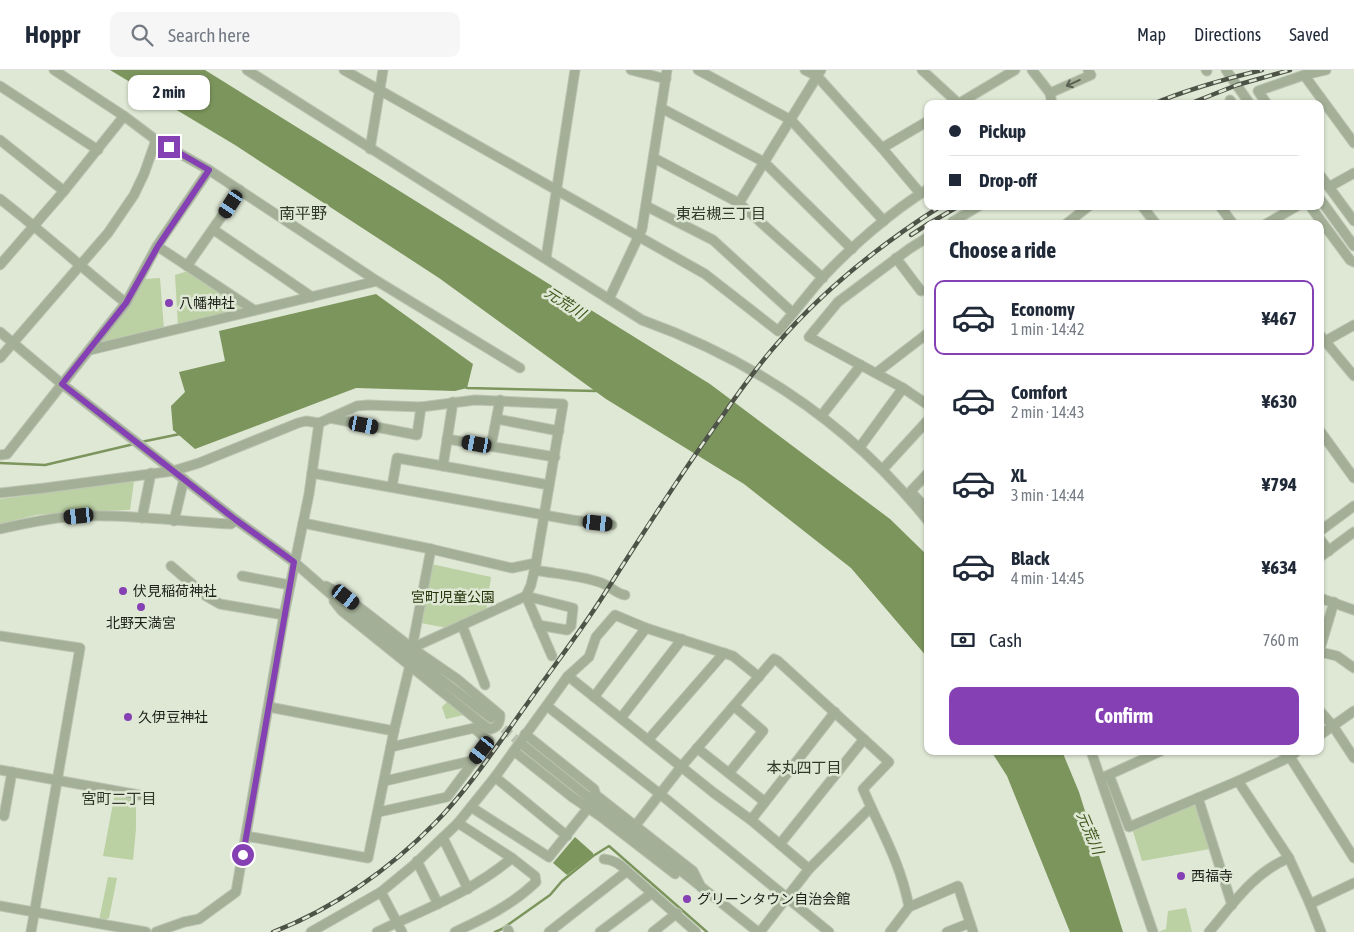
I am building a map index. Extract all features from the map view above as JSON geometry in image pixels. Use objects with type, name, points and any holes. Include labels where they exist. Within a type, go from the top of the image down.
[{"type":"street","points":[[54,70],[124,116],[156,140],[209,170],[377,281],[520,368]]},
{"type":"street","points":[[247,70],[642,320],[680,333],[755,370],[822,416],[860,447],[897,484],[924,516]]},
{"type":"street","points":[[344,70],[705,274],[778,331],[823,278],[852,249],[884,221],[924,191],[882,148],[819,73],[805,70]]},
{"type":"street","points":[[370,148],[383,70]]},
{"type":"street","points":[[546,258],[575,70]]},
{"type":"street","points":[[698,70],[791,120],[884,221]]},
{"type":"street","points":[[922,70],[955,100]]},
{"type":"street","points":[[966,100],[1015,70]]},
{"type":"street","points":[[1032,70],[1050,93],[1051,100]]},
{"type":"street","points":[[1050,93],[1090,75],[1088,70]]},
{"type":"street","points":[[1226,70],[1247,100]]},
{"type":"street","points":[[1264,100],[1258,91],[1304,75],[1326,70]]},
{"type":"street","points":[[610,299],[639,237],[654,158],[666,74],[638,71]]},
{"type":"street","points":[[739,203],[819,73]]},
{"type":"street","points":[[1304,75],[1322,100]]},
{"type":"street","points":[[0,86],[98,150]]},
{"type":"street","points":[[1324,102],[1354,143]]},
{"type":"street","points":[[661,108],[764,162],[852,249]]},
{"type":"street","points":[[1,262],[64,191],[124,116]]},
{"type":"street","points":[[882,148],[924,124]]},
{"type":"street","points":[[0,140],[64,191]]},
{"type":"street","points":[[0,358],[108,233],[134,195],[156,140]]},
{"type":"street","points":[[654,158],[739,203],[823,278]]},
{"type":"street","points":[[0,455],[7,454],[126,303],[158,246],[209,170]]},
{"type":"street","points":[[1329,188],[1354,173]]},
{"type":"street","points":[[1324,181],[1354,222]]},
{"type":"street","points":[[187,266],[214,230],[240,190]]},
{"type":"street","points":[[0,198],[126,303]]},
{"type":"street","points":[[1324,205],[1354,246]]},
{"type":"street","points":[[646,206],[712,240],[794,313]]},
{"type":"street","points":[[956,220],[972,210]]},
{"type":"street","points":[[1071,220],[1084,210]]},
{"type":"street","points":[[1145,210],[1153,220]]},
{"type":"street","points":[[1273,220],[1290,210]]},
{"type":"street","points":[[1324,225],[1350,260],[1354,262]]},
{"type":"street","points":[[214,230],[312,297]]},
{"type":"street","points":[[924,240],[896,258],[838,302],[809,337],[903,388],[924,402]]},
{"type":"street","points":[[158,246],[254,310]]},
{"type":"street","points":[[896,258],[921,290]]},
{"type":"street","points":[[90,350],[377,281]]},
{"type":"street","points":[[1324,339],[1354,325]]},
{"type":"street","points":[[0,332],[62,384],[236,520],[294,562],[333,596],[491,718]]},
{"type":"street","points":[[876,373],[924,336]]},
{"type":"street","points":[[1324,342],[1354,376]]},
{"type":"street","points":[[822,416],[861,365]]},
{"type":"street","points":[[860,447],[903,388]]},
{"type":"street","points":[[0,493],[174,470],[199,463],[298,423],[319,423],[357,406],[421,407],[475,400],[563,404],[535,566],[531,585],[526,596],[552,656]]},
{"type":"street","points":[[491,446],[500,400]]},
{"type":"street","points":[[443,466],[452,402]]},
{"type":"street","points":[[329,418],[417,435],[421,407]]},
{"type":"street","points":[[497,419],[559,430]]},
{"type":"street","points":[[156,932],[198,919],[236,892],[284,615],[312,473],[319,423]]},
{"type":"street","points":[[883,470],[924,424]]},
{"type":"street","points":[[1324,437],[1354,478]]},
{"type":"street","points":[[448,439],[555,457]]},
{"type":"street","points":[[392,487],[397,458],[549,485]]},
{"type":"street","points":[[312,473],[572,520],[612,525]]},
{"type":"street","points":[[142,518],[151,474]]},
{"type":"street","points":[[911,491],[924,477]]},
{"type":"street","points":[[174,521],[184,479]]},
{"type":"street","points":[[897,484],[911,491],[924,506]]},
{"type":"street","points":[[1324,528],[1354,506]]},
{"type":"street","points":[[0,529],[79,516],[126,516],[231,524],[236,520]]},
{"type":"street","points":[[303,523],[431,549],[512,568],[535,566],[604,584],[625,595]]},
{"type":"street","points":[[1324,554],[1354,532]]},
{"type":"street","points":[[1324,544],[1329,550]]},
{"type":"street","points":[[412,648],[431,549]]},
{"type":"street","points":[[171,566],[206,596],[220,604],[284,615]]},
{"type":"street","points":[[242,576],[290,585]]},
{"type":"street","points":[[316,582],[333,588],[412,648],[457,679],[500,715],[500,721],[496,728],[486,727],[342,612],[335,604],[333,596]]},
{"type":"street","points":[[412,648],[526,596],[574,608],[571,626],[567,630],[538,625]]},
{"type":"street","points":[[1324,599],[1354,610]]},
{"type":"street","points":[[1324,636],[1334,602]]},
{"type":"street","points":[[311,932],[381,892],[458,823],[494,778],[568,676],[589,657],[596,637],[615,615],[646,628],[733,656],[759,677]]},
{"type":"street","points":[[462,625],[485,686]]},
{"type":"street","points":[[594,697],[646,628]]},
{"type":"street","points":[[0,636],[80,648],[31,932]]},
{"type":"street","points":[[621,718],[682,639]]},
{"type":"street","points":[[1324,651],[1337,656],[1354,668]]},
{"type":"street","points":[[648,740],[724,654]]},
{"type":"street","points":[[635,826],[681,766],[774,659],[835,712],[888,762],[863,789],[897,862],[905,884],[909,907]]},
{"type":"street","points":[[246,836],[368,858],[379,812],[394,731],[410,666]]},
{"type":"street","points":[[568,676],[714,793],[752,820],[809,869]]},
{"type":"street","points":[[547,706],[660,794],[829,932]]},
{"type":"street","points":[[729,773],[763,731],[734,706]]},
{"type":"street","points":[[269,707],[394,731]]},
{"type":"street","points":[[1324,732],[1354,711]]},
{"type":"street","points":[[752,820],[835,712]]},
{"type":"street","points":[[1324,715],[1334,726],[1353,755]]},
{"type":"street","points":[[379,812],[446,797],[489,741],[474,728],[391,747]]},
{"type":"street","points":[[526,734],[594,790],[596,795],[693,871],[706,891]]},
{"type":"street","points":[[780,844],[864,739]]},
{"type":"street","points":[[524,746],[759,932],[809,869],[871,807]]},
{"type":"street","points":[[697,748],[765,802]]},
{"type":"street","points":[[514,751],[683,880],[695,888],[706,891]]},
{"type":"street","points":[[1092,755],[1153,932]]},
{"type":"street","points":[[1100,780],[1152,755]]},
{"type":"street","points":[[1108,775],[1128,827],[1238,781],[1286,755]]},
{"type":"street","points":[[1291,755],[1354,858]]},
{"type":"street","points":[[385,781],[475,760]]},
{"type":"street","points":[[0,770],[139,795]]},
{"type":"street","points":[[4,816],[12,772]]},
{"type":"street","points":[[494,778],[567,836]]},
{"type":"street","points":[[1238,781],[1289,858],[1321,932]]},
{"type":"street","points":[[1198,798],[1232,905]]},
{"type":"street","points":[[471,806],[549,857],[588,808]]},
{"type":"street","points":[[455,932],[495,913],[526,892],[536,882],[535,876],[512,858],[458,823]]},
{"type":"street","points":[[443,838],[468,889]]},
{"type":"street","points":[[377,932],[480,883],[512,858]]},
{"type":"street","points":[[1210,932],[1256,877],[1289,858]]},
{"type":"street","points":[[604,859],[620,864],[696,932]]},
{"type":"street","points":[[417,861],[438,904]]},
{"type":"street","points":[[549,932],[627,872]]},
{"type":"street","points":[[1310,904],[1354,883]]},
{"type":"street","points":[[890,932],[909,907],[958,886],[971,928],[947,932]]},
{"type":"street","points":[[381,892],[402,932]]},
{"type":"street","points":[[600,932],[652,893]]},
{"type":"street","points":[[0,906],[146,932]]},
{"type":"street","points":[[653,932],[677,913]]},
{"type":"green space","points":[[188,271],[241,306],[240,311],[178,326],[175,275]]},
{"type":"green space","points":[[160,278],[164,329],[105,344],[102,338],[144,279]]},
{"type":"green space","points":[[134,481],[130,510],[36,515],[0,524],[0,499]]},
{"type":"green space","name":"宮町児童公園","points":[[431,564],[491,577],[486,612],[447,628],[421,623]]},
{"type":"green space","points":[[448,701],[464,715],[446,719],[442,707]]},
{"type":"green space","points":[[115,793],[136,796],[136,829],[133,860],[103,856]]},
{"type":"green space","points":[[1191,804],[1195,806],[1210,849],[1142,861],[1132,828]]},
{"type":"green space","points":[[108,877],[117,878],[109,918],[99,920]]},
{"type":"green space","points":[[1186,908],[1192,932],[1158,932],[1166,929],[1168,911]]},
{"type":"water","name":"元荒川","points":[[110,70],[205,70],[710,384],[890,519],[924,552],[924,653],[851,568],[744,484],[606,399],[439,278],[235,145]]},
{"type":"water","points":[[376,294],[473,364],[467,388],[455,391],[356,388],[195,449],[173,430],[171,406],[185,392],[179,372],[225,361],[219,331]]},
{"type":"water","name":"元荒川","points":[[994,755],[1064,755],[1079,792],[1123,932],[1070,932],[1007,776]]},
{"type":"water","points":[[575,837],[593,855],[567,875],[553,863]]},
{"type":"waterway","points":[[464,386],[467,388],[596,391]]},
{"type":"waterway","points":[[141,442],[180,434]]},
{"type":"waterway","points":[[0,463],[45,465],[134,444]]},
{"type":"waterway","points":[[495,932],[550,895],[562,881],[593,856],[609,846],[707,932]]},
{"type":"tunnel","points":[[493,720],[524,746]]},
{"type":"railway","points":[[1164,100],[1207,85],[1262,70]]},
{"type":"railway","points":[[1199,100],[1237,85],[1290,70]]},
{"type":"railway","points":[[273,932],[339,900],[380,872],[418,840],[448,809],[483,765],[577,635],[687,466],[752,374],[794,325],[833,287],[875,252],[935,210]]},
{"type":"railway","points":[[935,220],[952,210]]},
{"type":"railway","points":[[911,235],[924,227]]},
{"type":"place","name":"八幡神社","points":[[169,303]]},
{"type":"place","name":"伏見稲荷神社","points":[[123,591]]},
{"type":"place","name":"北野天満宮","points":[[141,607]]},
{"type":"place","name":"久伊豆神社","points":[[128,717]]},
{"type":"place","name":"西福寺","points":[[1181,876]]},
{"type":"place","name":"グリーンタウン自治会館","points":[[687,899]]},
{"type":"district","name":"南平野","points":[[303,213]]},
{"type":"district","name":"東岩槻三丁目","points":[[721,214]]},
{"type":"district","name":"本丸四丁目","points":[[804,768]]},
{"type":"district","name":"宮町二丁目","points":[[119,799]]},
{"type":"route","points":[[169,147],[209,170],[158,246],[126,303],[62,384],[236,520],[294,562],[243,855]]}]
